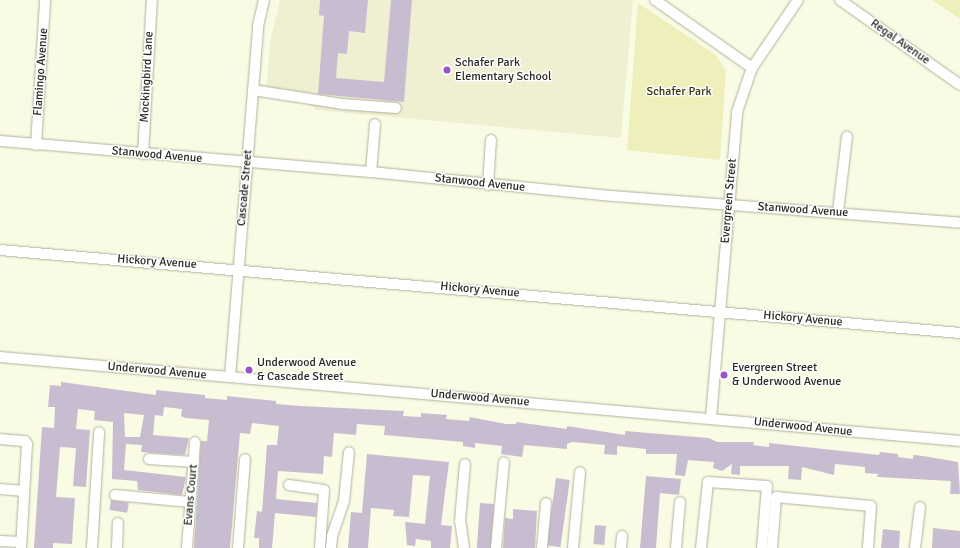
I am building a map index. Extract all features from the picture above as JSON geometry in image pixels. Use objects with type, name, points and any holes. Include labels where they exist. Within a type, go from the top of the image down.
[{"type":"street","name":"Flamingo Avenue","points":[[36,145],[45,0]]},
{"type":"street","name":"Mockingbird Lane","points":[[143,154],[152,0]]},
{"type":"street","name":"Cascade Street","points":[[230,377],[258,26],[264,0]]},
{"type":"street","points":[[655,0],[752,68]]},
{"type":"street","name":"Evergreen Street","points":[[711,418],[737,112],[752,68],[798,0]]},
{"type":"street","name":"Regal Avenue","points":[[840,0],[960,85]]},
{"type":"street","points":[[253,90],[342,104],[396,108]]},
{"type":"street","points":[[371,172],[375,124]]},
{"type":"street","points":[[838,212],[847,137]]},
{"type":"street","points":[[488,184],[491,140]]},
{"type":"street","name":"Stanwood Avenue","points":[[0,142],[371,172],[488,184],[960,223]]},
{"type":"street","name":"Hickory Avenue","points":[[0,250],[238,268],[960,333]]},
{"type":"street","name":"Underwood Avenue","points":[[0,357],[711,418],[960,441]]},
{"type":"street","points":[[92,548],[99,432]]},
{"type":"street","points":[[0,439],[25,441],[27,444],[21,545],[0,541]]},
{"type":"street","name":"Evans Court","points":[[187,548],[196,442]]},
{"type":"street","points":[[332,548],[332,536],[344,501],[349,452]]},
{"type":"street","points":[[149,459],[194,462]]},
{"type":"street","points":[[238,548],[245,459]]},
{"type":"street","points":[[496,548],[504,462]]},
{"type":"street","points":[[464,464],[460,520],[464,548]]},
{"type":"street","points":[[574,548],[580,472]]},
{"type":"street","points":[[701,548],[708,482],[767,486],[762,548]]},
{"type":"street","points":[[289,485],[324,490],[320,548]]},
{"type":"street","points":[[0,490],[24,491]]},
{"type":"street","points":[[116,495],[190,502]]},
{"type":"street","points":[[772,548],[776,497],[872,506],[868,548]]},
{"type":"street","points":[[676,548],[680,502]]},
{"type":"street","points":[[542,548],[546,503]]},
{"type":"street","points":[[915,548],[920,507]]},
{"type":"street","points":[[117,548],[118,523]]},
{"type":"street","points":[[621,548],[622,536]]},
{"type":"shaded area","name":"Schafer Park Elementary School","points":[[280,0],[633,0],[621,138],[316,110],[307,100],[266,97],[270,42]]},
{"type":"green space","points":[[932,0],[960,0],[960,19]]},
{"type":"green space","name":"Schafer Park","points":[[638,3],[716,55],[726,71],[720,160],[627,150]]},
{"type":"building","points":[[320,0],[368,0],[365,33],[349,31],[347,54],[338,53],[336,78],[384,82],[391,0],[412,0],[404,102],[318,94],[324,16],[319,15]]},
{"type":"building","points":[[61,382],[156,395],[156,390],[205,395],[205,398],[227,400],[227,396],[276,401],[276,404],[404,411],[403,416],[421,417],[421,413],[447,415],[446,419],[469,421],[470,417],[506,424],[516,424],[516,422],[567,429],[567,426],[625,435],[625,431],[709,438],[717,442],[754,442],[753,445],[769,447],[769,443],[879,455],[880,452],[898,454],[898,457],[913,459],[913,455],[923,456],[958,462],[960,494],[950,494],[951,481],[877,477],[878,474],[865,473],[865,467],[835,464],[834,475],[802,467],[801,480],[788,479],[789,466],[740,466],[740,475],[731,474],[732,464],[722,471],[713,468],[714,462],[688,460],[685,476],[675,475],[677,454],[646,454],[646,449],[617,446],[617,455],[604,454],[605,445],[572,442],[567,444],[567,449],[524,445],[522,457],[501,454],[502,446],[475,443],[475,448],[463,446],[463,442],[384,435],[385,426],[357,424],[356,435],[334,433],[332,457],[324,456],[323,474],[278,471],[276,499],[317,503],[316,517],[275,513],[272,548],[259,548],[259,538],[254,538],[257,511],[262,512],[267,445],[277,445],[279,426],[252,423],[250,434],[240,433],[230,548],[194,548],[201,441],[207,441],[209,420],[185,418],[181,416],[182,409],[164,407],[163,416],[155,415],[153,435],[189,438],[185,455],[141,452],[142,445],[126,444],[124,470],[186,477],[182,495],[138,490],[137,481],[112,479],[113,422],[94,420],[95,411],[78,409],[76,429],[90,430],[86,487],[73,486],[76,448],[60,447],[56,497],[75,498],[72,544],[53,543],[53,548],[34,548],[42,427],[54,428],[55,407],[48,407],[50,385],[61,386]],"holes":[[[124,413],[144,415],[140,437],[125,437]]]},
{"type":"building","points":[[367,454],[449,462],[441,525],[452,526],[450,548],[431,548],[431,541],[416,539],[415,546],[407,545],[405,522],[425,524],[430,476],[413,475],[409,517],[393,516],[394,510],[371,508],[368,548],[348,548],[351,512],[362,513]]},
{"type":"building","points":[[646,476],[681,479],[679,495],[660,493],[656,548],[640,548]]},
{"type":"building","points":[[556,478],[570,480],[560,547],[547,545]]},
{"type":"building","points":[[111,500],[129,503],[127,513],[109,510]]},
{"type":"building","points":[[480,503],[494,504],[491,548],[477,548]]},
{"type":"building","points":[[513,509],[537,511],[535,548],[503,548],[505,518],[513,519]]},
{"type":"building","points":[[595,525],[606,526],[604,545],[593,544]]},
{"type":"building","points":[[933,528],[960,531],[960,548],[932,548]]},
{"type":"building","points":[[883,529],[900,531],[899,548],[881,548]]},
{"type":"place","name":"Schafer Park Elementary School","points":[[447,70]]},
{"type":"place","name":"Underwood Avenue & Cascade Street","points":[[249,370]]},
{"type":"place","name":"Evergreen Street & Underwood Avenue","points":[[724,375]]}]
